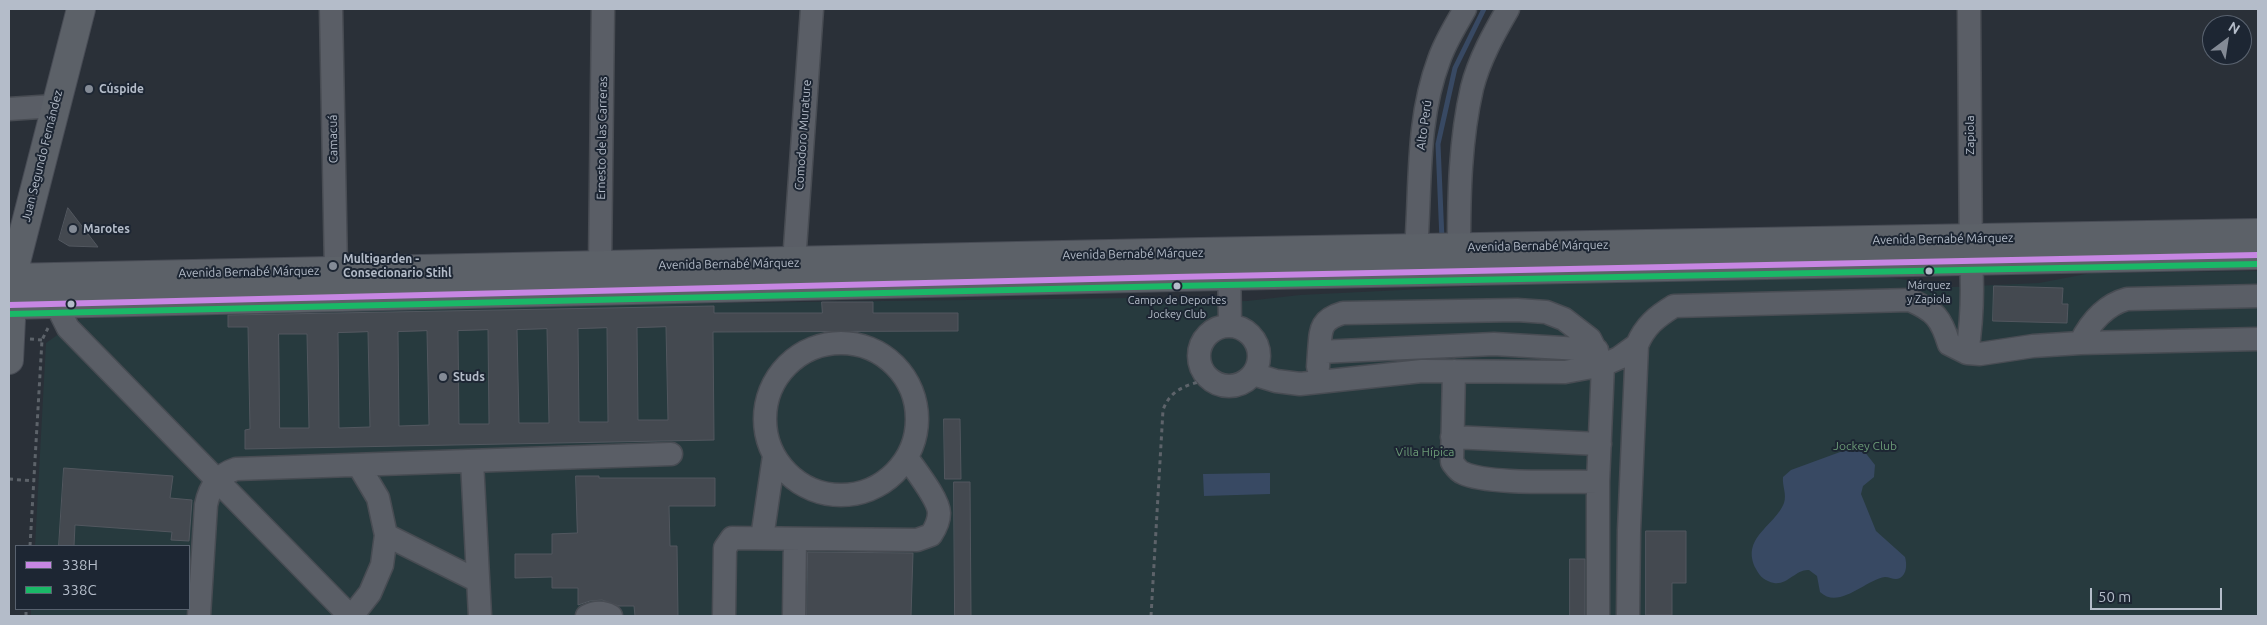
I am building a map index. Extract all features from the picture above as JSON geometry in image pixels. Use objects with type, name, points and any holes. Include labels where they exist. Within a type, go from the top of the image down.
[{"type":"main road","name":"Juan Segundo Fernández","points":[[9,360],[11,278],[81,9]]},
{"type":"main road","name":"Avenida Bernabé Márquez","points":[[10,305],[1229,265],[1971,250],[2258,233]]},
{"type":"main road","name":"Avenida Bernabé Márquez","points":[[11,278],[794,262],[1229,265],[1459,248],[1971,250],[2258,255]]},
{"type":"street","name":"Camacuá","points":[[331,9],[336,270]]},
{"type":"street","name":"Ernesto de las Carreras","points":[[600,266],[604,9]]},
{"type":"street","name":"Comodoro Murature","points":[[794,262],[812,9]]},
{"type":"street","name":"Alto Perú","points":[[1416,250],[1420,201],[1420,152],[1430,85],[1439,59],[1465,9]]},
{"type":"street","points":[[1459,248],[1459,196],[1472,87],[1492,36],[1508,9]]},
{"type":"street","name":"Zapiola","points":[[1967,353],[1972,310],[1969,9]]},
{"type":"street","points":[[9,109],[55,106]]},
{"type":"street","points":[[1229,265],[1230,325]]},
{"type":"street","points":[[2080,343],[2095,320],[2117,301],[2127,299],[2258,296]]},
{"type":"street","points":[[1628,616],[1629,530],[1637,345],[1642,332],[1654,318],[1674,306],[1910,300],[1928,308],[1943,323],[1949,344],[1967,353],[1980,354],[2033,346],[2080,343],[2258,339]]},
{"type":"street","points":[[56,304],[68,328],[216,481],[351,616],[370,593],[382,565],[386,535],[378,498],[359,466]]},
{"type":"street","points":[[1318,383],[1318,352],[1321,330],[1326,320],[1343,313],[1517,310],[1546,312],[1564,319],[1590,339],[1600,358],[1598,616]]},
{"type":"street","points":[[1230,325],[1247,331],[1258,346],[1258,365],[1253,374],[1246,381],[1227,386],[1217,384],[1209,379],[1199,362],[1201,343],[1212,330],[1230,325]]},
{"type":"street","points":[[843,342],[869,347],[892,361],[909,382],[918,407],[917,434],[908,459],[890,479],[867,492],[840,496],[814,491],[791,477],[774,456],[765,431],[766,404],[775,379],[793,359],[816,346],[843,342]]},
{"type":"street","points":[[1318,352],[1494,344],[1600,358],[1619,358],[1637,345]]},
{"type":"street","points":[[1253,374],[1276,381],[1300,384],[1394,373],[1454,371],[1565,372],[1600,358]]},
{"type":"street","points":[[1454,371],[1452,462],[1463,473],[1490,480],[1598,482]]},
{"type":"street","points":[[1452,436],[1600,444]]},
{"type":"street","points":[[199,616],[206,505],[209,491],[225,473],[236,469],[671,454]]},
{"type":"street","points":[[762,538],[774,456]]},
{"type":"street","points":[[724,616],[727,543],[732,538],[917,540],[931,535],[936,526],[939,512],[933,498],[908,459]]},
{"type":"street","points":[[472,462],[480,616]]},
{"type":"street","points":[[386,535],[478,580]]},
{"type":"street","points":[[794,616],[796,539]]},
{"type":"street","points":[[587,616],[595,612],[602,612],[611,616]]},
{"type":"path","points":[[30,545],[42,340]]},
{"type":"path","points":[[1151,616],[1163,410],[1172,393],[1183,386],[1209,379]]},
{"type":"path","points":[[9,480],[34,481]]},
{"type":"green space","name":"Jockey Club","points":[[2258,271],[2258,616],[31,616],[31,610],[190,610],[190,545],[35,545],[46,343],[80,319],[221,309],[1132,298],[1196,302],[1247,301],[1300,295],[1585,281],[1880,276],[1953,287],[2039,283],[2091,273]]},
{"type":"water","points":[[1851,448],[1864,451],[1875,465],[1874,477],[1863,486],[1861,494],[1876,531],[1905,557],[1906,566],[1904,574],[1898,579],[1885,577],[1877,579],[1844,596],[1835,598],[1827,597],[1820,592],[1817,576],[1809,570],[1804,570],[1784,582],[1774,583],[1765,580],[1756,569],[1752,558],[1752,549],[1755,541],[1774,519],[1784,503],[1783,477],[1791,470]]},
{"type":"water","points":[[1270,473],[1270,494],[1204,496],[1203,474]]},
{"type":"building","name":"Marotes","points":[[68,208],[98,247],[69,246],[59,240]]},
{"type":"building","points":[[1994,286],[2063,288],[2062,304],[2068,304],[2067,323],[1993,321]]},
{"type":"building","name":"Studs","points":[[822,302],[873,302],[873,313],[958,313],[958,331],[713,332],[714,440],[245,449],[245,430],[250,429],[248,327],[228,327],[228,315],[714,306],[714,313],[822,313]],"holes":[[[666,327],[668,420],[638,420],[637,328]],[[607,328],[608,422],[579,422],[578,329]],[[547,329],[549,423],[519,423],[517,330]],[[488,330],[489,424],[459,424],[458,331]],[[427,331],[429,425],[399,426],[398,332]],[[368,332],[370,427],[339,428],[338,333]],[[279,334],[307,334],[309,428],[280,428]]]},
{"type":"building","points":[[944,419],[960,419],[961,479],[945,479]]},
{"type":"building","points":[[64,468],[173,476],[170,498],[192,500],[189,541],[171,540],[172,532],[75,525],[74,545],[59,545]]},
{"type":"building","points":[[576,476],[599,476],[599,478],[715,478],[715,506],[669,506],[670,546],[677,546],[678,616],[635,616],[634,606],[619,606],[602,600],[578,605],[578,588],[552,588],[552,577],[515,578],[515,554],[552,554],[552,534],[577,533]]},
{"type":"building","points":[[954,482],[970,482],[971,616],[955,616]]},
{"type":"building","points":[[1646,531],[1686,531],[1686,583],[1672,583],[1672,615],[1646,615]]},
{"type":"building","points":[[808,552],[913,553],[911,616],[807,616]]},
{"type":"building","points":[[1570,559],[1585,559],[1585,616],[1570,616]]},
{"type":"waterway","points":[[1442,240],[1438,144],[1455,68],[1484,9]]},
{"type":"transit line","name":"338H","points":[[9,305],[1175,277],[2258,255]]},
{"type":"transit line","name":"338C","points":[[9,314],[1175,286],[2258,264]]},
{"type":"place","name":"Cúspide","points":[[89,89]]},
{"type":"place","name":"Marotes","points":[[73,229]]},
{"type":"place","name":"Multigarden - Consecionario Stihl","points":[[333,266]]},
{"type":"place","name":"Márquez y Zapiola","points":[[1929,271]]},
{"type":"place","name":"Campo de Deportes Jockey Club","points":[[1177,286]]},
{"type":"place","name":"Studs","points":[[443,377]]},
{"type":"park label","name":"Villa Hípica","points":[[1425,452]]}]
